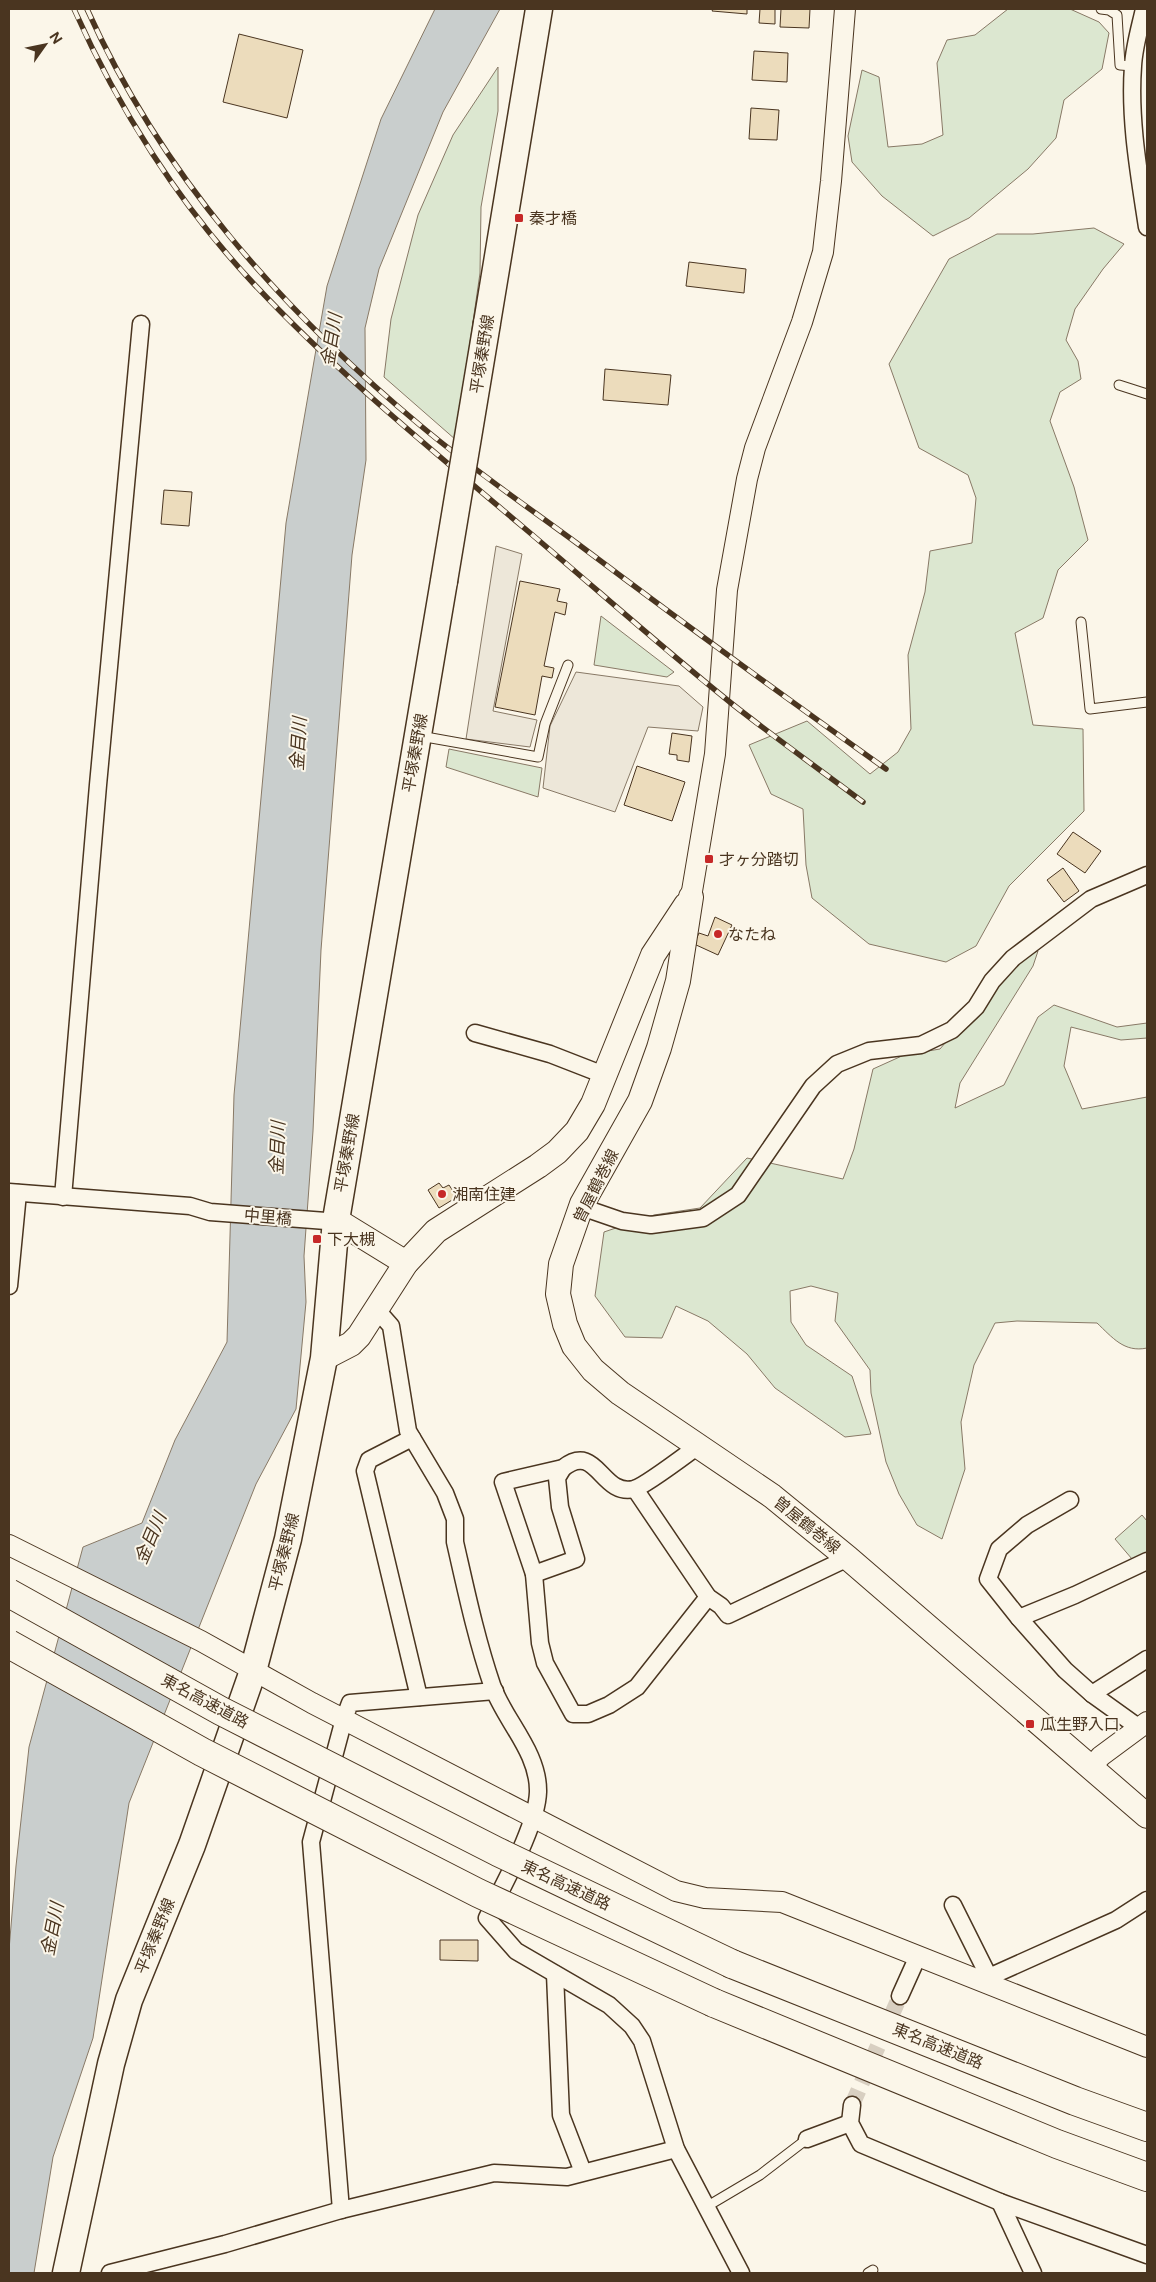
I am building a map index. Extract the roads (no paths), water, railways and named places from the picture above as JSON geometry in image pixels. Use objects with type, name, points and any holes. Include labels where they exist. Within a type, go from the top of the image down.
[{"type":"highway","name":"東名高速道路","points":[[9,1593],[238,1720],[498,1852],[732,1964],[1065,2097],[1147,2127]]},
{"type":"highway","points":[[9,1644],[202,1752],[460,1884],[714,2003],[1057,2144],[1147,2177]]},
{"type":"main road","name":"平塚秦野線","points":[[66,2273],[111,2064],[129,2000],[192,1845],[253,1671],[288,1539],[324,1358],[330,1290],[331,1220],[418,736],[538,11]]},
{"type":"main road","points":[[324,1358],[351,1344],[359,1336],[406,1263],[436,1231],[538,1166],[557,1152],[577,1131],[593,1104],[653,956],[691,897]]},
{"type":"main road","name":"曽屋鶴巻線","points":[[691,897],[678,981],[659,1048],[640,1101],[582,1204],[561,1264],[558,1294],[565,1324],[574,1346],[593,1370],[620,1393],[772,1496],[848,1558],[1147,1816]]},
{"type":"main road","points":[[331,1220],[406,1263]]},
{"type":"street","points":[[691,897],[715,754],[727,590],[747,479],[755,448],[802,322],[823,252],[831,181],[845,9]]},
{"type":"street","points":[[1144,9],[1133,66],[1135,130],[1147,227]]},
{"type":"street","points":[[63,1197],[98,785],[141,324]]},
{"type":"street","points":[[582,1204],[593,1211],[622,1221],[651,1225],[703,1218],[738,1195],[812,1086],[837,1064],[869,1051],[920,1045],[952,1030],[976,1007],[992,981],[1013,958],[1091,899],[1147,875]]},
{"type":"street","points":[[475,1034],[550,1054],[604,1075]]},
{"type":"street","points":[[9,1286],[13,1193]]},
{"type":"street","name":"中里橋","points":[[13,1193],[190,1206],[210,1212],[331,1220]]},
{"type":"street","points":[[376,1309],[391,1326],[408,1431],[446,1493],[455,1519],[455,1542],[480,1645],[494,1691],[521,1738],[535,1771],[538,1791],[535,1816],[488,1918],[516,1951],[609,2005],[632,2026],[642,2041],[676,2149],[741,2273]]},
{"type":"street","points":[[412,1438],[369,1460],[365,1471],[419,1697]]},
{"type":"street","points":[[534,1574],[576,1559],[560,1507],[557,1478],[563,1468],[571,1462],[581,1460],[590,1462],[607,1481],[619,1488],[635,1488],[698,1446]]},
{"type":"street","points":[[563,1468],[503,1482],[534,1574],[540,1643],[545,1664],[573,1714],[588,1714],[602,1708],[637,1687],[708,1598]]},
{"type":"street","points":[[635,1488],[708,1598],[721,1606],[728,1615],[848,1558]]},
{"type":"street","points":[[1070,1500],[1027,1525],[999,1549],[988,1579],[1019,1618],[1065,1670],[1092,1694],[1143,1724],[1101,1756],[1090,1768]]},
{"type":"street","points":[[9,1545],[200,1641],[344,1720],[535,1816],[676,1891],[705,1898],[782,1902],[918,1956],[984,1979],[1147,2047]]},
{"type":"street","points":[[1019,1618],[1075,1595],[1147,1561]]},
{"type":"street","points":[[1092,1694],[1147,1659]]},
{"type":"street","points":[[341,2210],[310,1842],[344,1720],[350,1703],[494,1691]]},
{"type":"street","points":[[984,1979],[1116,1920],[1147,1900]]},
{"type":"street","points":[[953,1905],[984,1979]]},
{"type":"street","points":[[900,1996],[918,1956]]},
{"type":"street","points":[[555,1974],[561,2115],[583,2172]]},
{"type":"street","points":[[852,2105],[850,2123],[861,2144],[1000,2202],[1147,2255]]},
{"type":"street","points":[[807,2139],[850,2123]]},
{"type":"street","points":[[110,2273],[224,2244],[341,2210],[494,2173],[567,2176],[676,2149]]},
{"type":"street","points":[[1000,2202],[1033,2273]]},
{"type":"lane","points":[[1101,9],[1109,10],[1117,15],[1120,65],[1133,66]]},
{"type":"lane","points":[[1119,385],[1147,394]]},
{"type":"lane","points":[[1080,622],[1090,709],[1147,702]]},
{"type":"lane","points":[[418,736],[538,757],[545,724],[568,665]]},
{"type":"lane","points":[[706,2208],[760,2175],[807,2139]]},
{"type":"water","name":"金目川","points":[[435,9],[500,9],[443,112],[379,269],[365,328],[366,460],[352,555],[321,950],[313,1131],[304,1256],[306,1302],[296,1409],[256,1484],[129,1803],[93,2038],[53,2157],[34,2273],[9,2273],[9,1950],[29,1747],[83,1547],[142,1523],[175,1440],[227,1342],[234,1095],[286,523],[327,286],[381,119]]},
{"type":"tunnel","points":[[852,2105],[900,1996]]},
{"type":"railway","points":[[74,9],[91,46],[130,118],[175,188],[226,253],[285,316],[317,348],[419,439],[678,660],[747,716],[863,802]]},
{"type":"railway","points":[[87,9],[117,70],[151,128],[189,184],[230,237],[274,287],[370,382],[459,457],[886,769]]},
{"type":"place","name":"秦才橋","points":[[519,218]]},
{"type":"place","name":"才ヶ分踏切","points":[[709,859]]},
{"type":"place","name":"なたね","points":[[718,934]]},
{"type":"place","name":"湘南住建","points":[[442,1194]]},
{"type":"place","name":"下大槻","points":[[317,1239]]},
{"type":"place","name":"瓜生野入口","points":[[1030,1724]]}]
